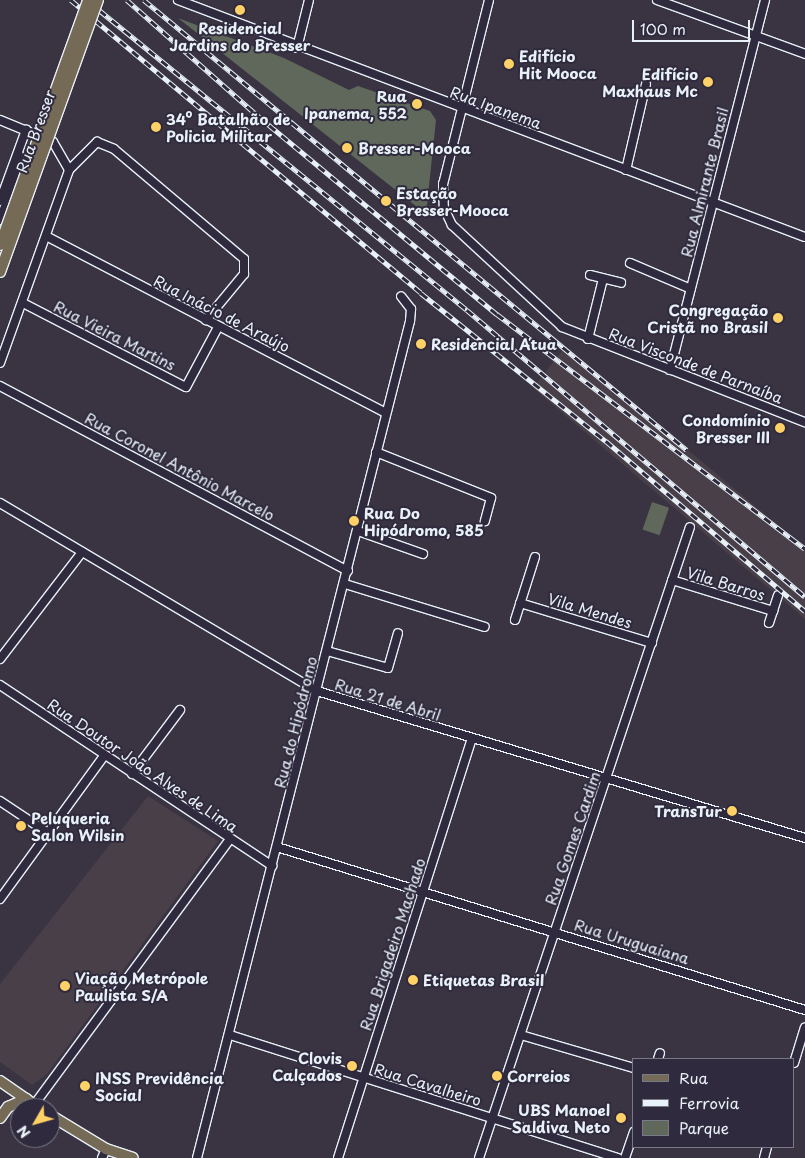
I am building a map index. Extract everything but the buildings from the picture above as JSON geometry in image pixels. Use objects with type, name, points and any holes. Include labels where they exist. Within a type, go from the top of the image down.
[{"type":"main road","name":"Rua Bresser","points":[[0,245],[88,0]]},
{"type":"main road","name":"Rua Bresser","points":[[0,272],[98,0]]},
{"type":"main road","points":[[0,1081],[24,1098]]},
{"type":"main road","points":[[0,1118],[8,1107],[10,1088]]},
{"type":"main road","points":[[60,1122],[104,1153],[133,1158]]},
{"type":"street","name":"Rua Ipanema","points":[[178,0],[297,48],[805,237]]},
{"type":"street","points":[[297,48],[309,0]]},
{"type":"street","points":[[462,108],[489,0]]},
{"type":"street","name":"Rua Almirante Brasil","points":[[670,370],[765,0]]},
{"type":"street","points":[[663,1],[805,54]]},
{"type":"street","points":[[626,170],[646,84]]},
{"type":"street","name":"Rua Visconde de Parnaíba","points":[[462,108],[444,184],[444,208],[452,225],[552,320],[588,339],[805,422]]},
{"type":"street","points":[[0,120],[26,130],[58,146],[69,170]]},
{"type":"street","points":[[0,201],[26,130]]},
{"type":"street","points":[[0,363],[69,170],[90,146],[107,145],[241,254],[246,263],[244,274],[206,320]]},
{"type":"street","points":[[0,220],[20,164],[18,155]]},
{"type":"street","name":"Rua Inácio de Araújo","points":[[46,236],[386,413]]},
{"type":"street","points":[[630,263],[691,289]]},
{"type":"street","points":[[590,276],[621,284]]},
{"type":"street","points":[[588,339],[603,279]]},
{"type":"street","name":"Rua do Hipódromo","points":[[197,1158],[328,651],[411,315],[401,296]]},
{"type":"street","name":"Rua Vieira Martins","points":[[23,303],[186,387],[218,327]]},
{"type":"street","name":"Rua Coronel Antônio Marcelo","points":[[0,386],[348,571]]},
{"type":"street","points":[[376,452],[491,498],[485,520]]},
{"type":"street","name":"Rua 21 de Abril","points":[[0,503],[317,691],[607,781],[805,838]]},
{"type":"street","name":"Rua Gomes Cardim","points":[[479,1158],[554,931],[607,781],[690,527]]},
{"type":"street","points":[[358,531],[423,554]]},
{"type":"street","points":[[0,659],[82,552]]},
{"type":"street","points":[[515,620],[536,557]]},
{"type":"street","name":"Vila Barros","points":[[672,580],[773,611]]},
{"type":"street","points":[[345,584],[485,627]]},
{"type":"street","points":[[769,623],[778,595]]},
{"type":"street","name":"Vila Mendes","points":[[520,603],[652,644]]},
{"type":"street","points":[[328,651],[388,668],[398,633]]},
{"type":"street","name":"Rua Doutor João Alves de Lima","points":[[0,685],[272,866]]},
{"type":"street","points":[[132,774],[180,710]]},
{"type":"street","name":"Rua Brigadeiro Machado","points":[[338,1158],[472,739]]},
{"type":"street","points":[[0,900],[104,756]]},
{"type":"street","points":[[0,801],[48,833]]},
{"type":"street","points":[[37,1098],[230,839]]},
{"type":"street","name":"Rua Uruguaiana","points":[[277,847],[805,1010]]},
{"type":"street","points":[[795,1060],[805,1028]]},
{"type":"street","points":[[520,1035],[632,1067]]},
{"type":"street","name":"Rua Cavalheiro","points":[[230,1036],[618,1158]]},
{"type":"street","points":[[625,1158],[632,1138]]},
{"type":"shaded area","points":[[565,347],[805,548],[805,619],[533,388]]},
{"type":"shaded area","points":[[148,796],[218,841],[47,1074],[32,1085],[0,1062],[0,984]]},
{"type":"green space","points":[[178,18],[284,58],[349,90],[358,86],[430,111],[436,120],[426,214]]},
{"type":"green space","points":[[652,502],[669,508],[660,535],[643,529]]},
{"type":"railway","points":[[71,0],[421,293],[606,441],[805,611]]},
{"type":"railway","points":[[87,0],[467,310],[805,597]]},
{"type":"railway","points":[[127,0],[257,115],[497,314],[805,549]]},
{"type":"railway","points":[[144,0],[687,450]]},
{"type":"place","name":"Residencial Jardins do Bresser","points":[[240,10]]},
{"type":"place","name":"Edifício Hit Mooca","points":[[509,64]]},
{"type":"place","name":"Edifício Maxhaus Mc","points":[[708,82]]},
{"type":"place","name":"Rua Ipanema, 552","points":[[417,104]]},
{"type":"place","name":"34º Batalhão de Policia Militar","points":[[156,127]]},
{"type":"place","name":"Bresser-Mooca","points":[[347,148]]},
{"type":"place","name":"Estação Bresser-Mooca","points":[[386,201]]},
{"type":"place","name":"Congregação Cristã no Brasil","points":[[778,318]]},
{"type":"place","name":"Residencial Atua","points":[[421,344]]},
{"type":"place","name":"Condomínio Bresser III","points":[[780,428]]},
{"type":"place","name":"Rua Do Hipódromo, 585","points":[[354,521]]},
{"type":"place","name":"TransTur","points":[[732,811]]},
{"type":"place","name":"Peluqueria Salon Wilsin","points":[[21,826]]},
{"type":"place","name":"Etiquetas Brasil","points":[[413,980]]},
{"type":"place","name":"Viação Metrópole Paulista S/A","points":[[65,986]]},
{"type":"place","name":"Clovis Calçados","points":[[352,1066]]},
{"type":"place","name":"Correios","points":[[497,1076]]},
{"type":"place","name":"INSS Previdência Social","points":[[85,1086]]},
{"type":"place","name":"UBS Manoel Saldiva Neto","points":[[621,1118]]}]
